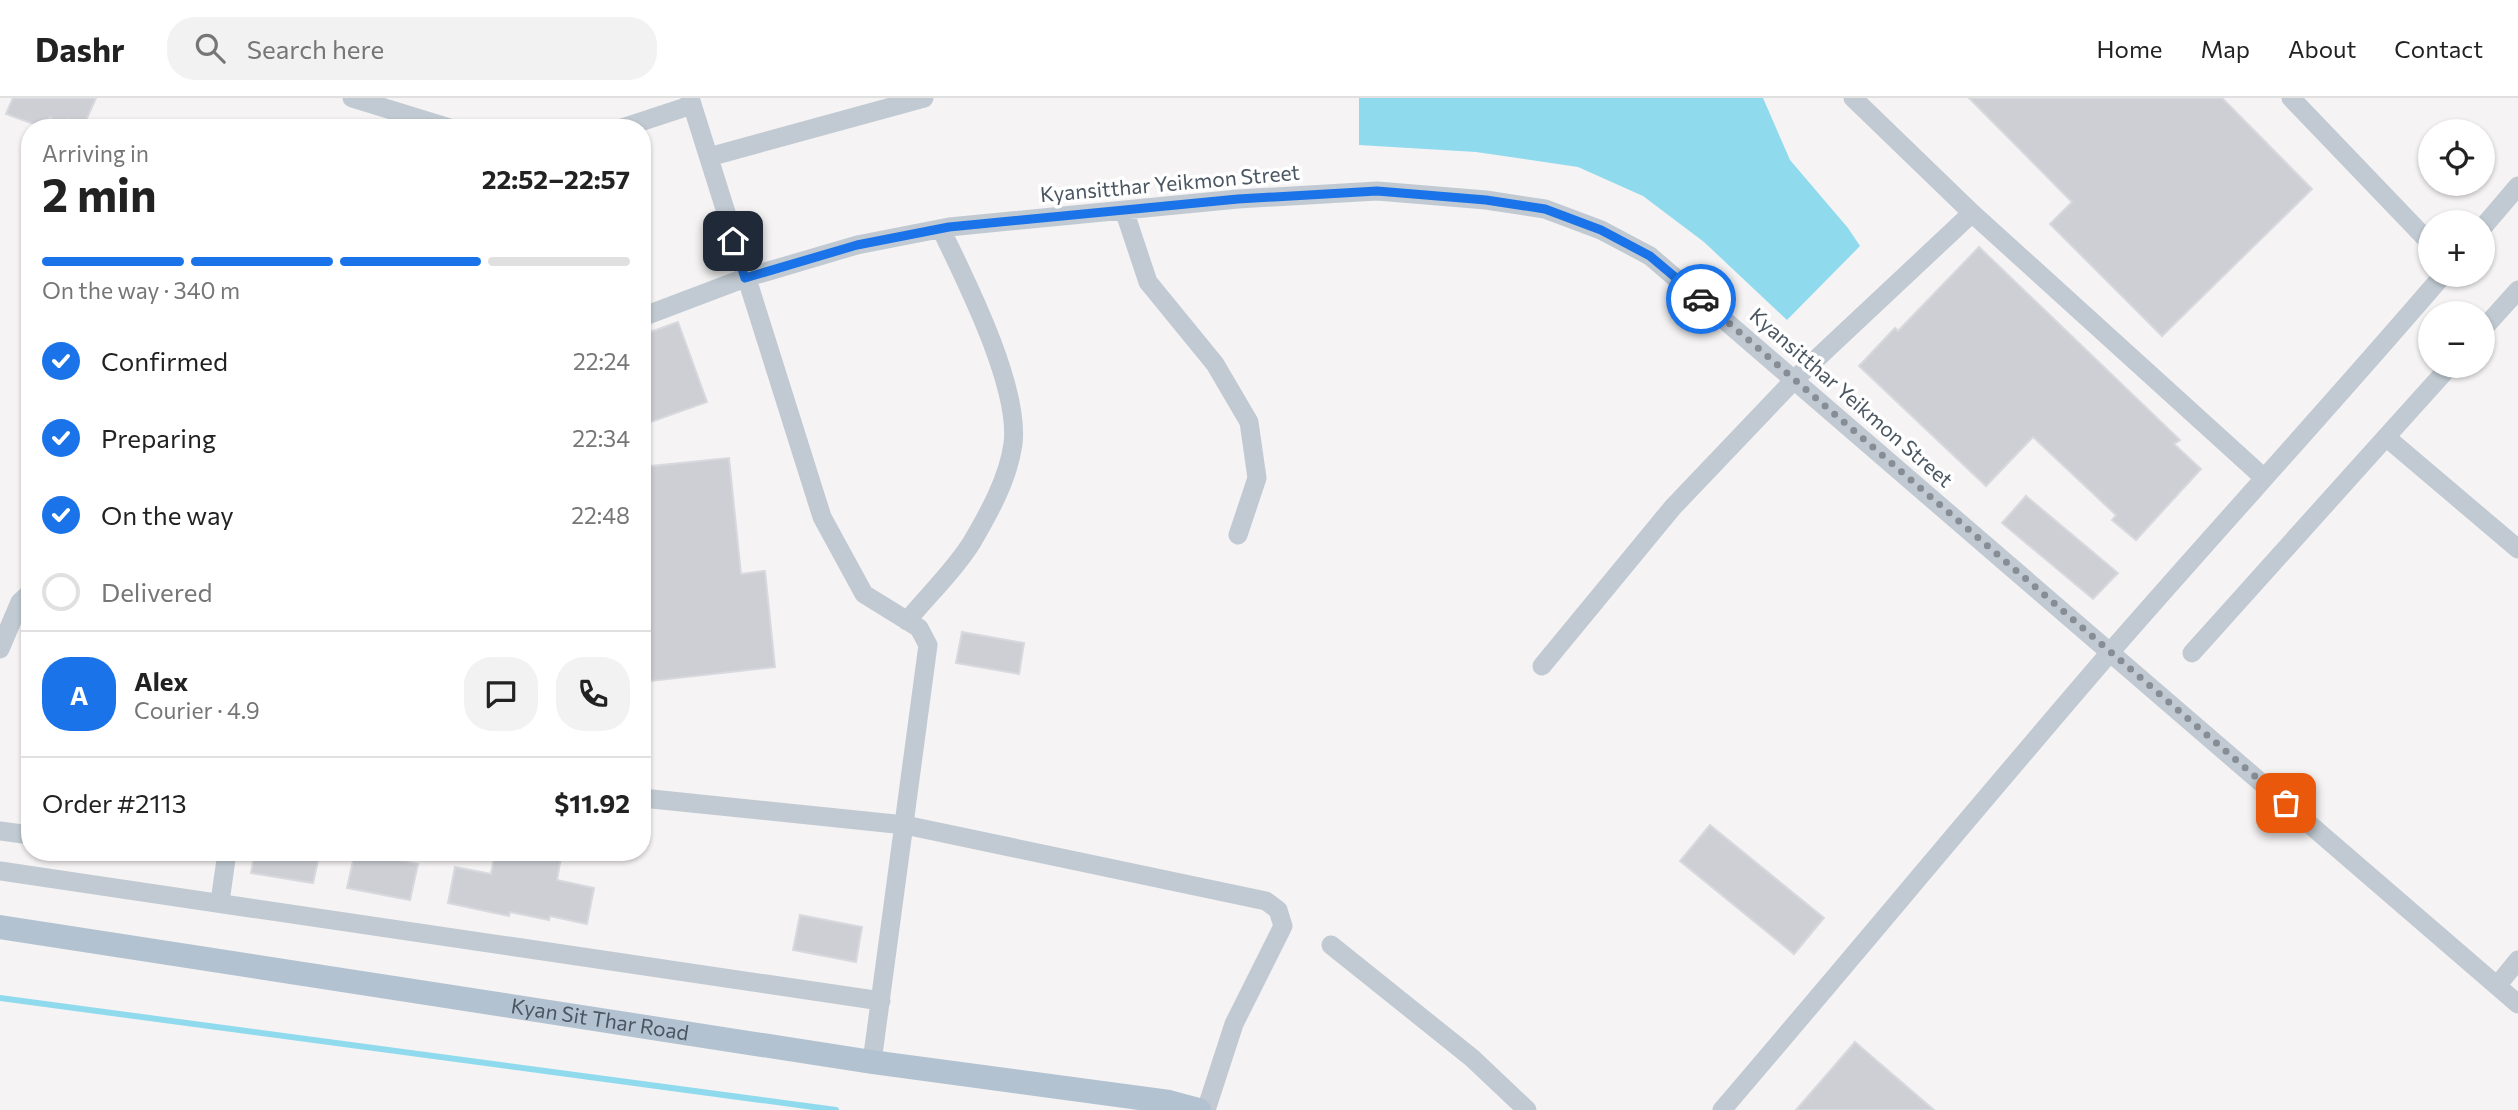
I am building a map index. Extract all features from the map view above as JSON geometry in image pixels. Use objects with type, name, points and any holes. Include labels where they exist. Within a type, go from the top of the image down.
[{"type":"main road","name":"Kyan Sit Thar Road","points":[[0,927],[872,1062],[1169,1102],[1199,1110]]},
{"type":"street","points":[[352,98],[421,119]]},
{"type":"street","points":[[709,157],[924,98]]},
{"type":"street","points":[[1853,98],[1972,213],[2263,477]]},
{"type":"street","points":[[2291,98],[2418,230]]},
{"type":"street","points":[[646,119],[691,102],[822,517],[864,594],[919,628],[928,645],[872,1062]]},
{"type":"street","points":[[2495,213],[2518,186]]},
{"type":"street","name":"Kyansitthar Yeikmon Street","points":[[651,314],[745,278],[857,245],[941,229],[1238,199],[1377,191],[1486,200],[1545,209],[1601,230],[1650,256],[2518,1004]]},
{"type":"street","points":[[1124,210],[1148,282],[1215,364],[1250,422],[1257,478],[1238,535]]},
{"type":"street","points":[[1542,666],[1673,507],[1795,379],[1972,213]]},
{"type":"street","points":[[908,621],[971,544],[1002,484],[1013,443],[1010,405],[981,314],[941,229]]},
{"type":"street","points":[[1722,1110],[2263,477],[2318,420],[2433,287]]},
{"type":"street","points":[[2495,316],[2518,290]]},
{"type":"street","points":[[2192,653],[2439,378]]},
{"type":"street","points":[[2386,437],[2518,549]]},
{"type":"street","points":[[0,649],[21,601]]},
{"type":"street","points":[[651,799],[905,825],[1266,901],[1278,910],[1283,926],[1234,1024],[1206,1110]]},
{"type":"street","points":[[0,831],[21,834]]},
{"type":"street","points":[[220,902],[226,861]]},
{"type":"street","points":[[0,871],[881,1001]]},
{"type":"street","points":[[1331,946],[1472,1058],[1527,1110]]},
{"type":"street","points":[[2497,986],[2518,960]]},
{"type":"water","points":[[1359,98],[1763,98],[1790,160],[1860,246],[1787,320],[1704,242],[1643,196],[1578,167],[1476,152],[1359,145]]},
{"type":"building","points":[[13,98],[96,98],[87,119],[50,117],[21,119],[6,114]]},
{"type":"building","points":[[1969,98],[2222,98],[2312,189],[2162,336],[2050,224],[2072,202]]},
{"type":"building","points":[[1979,247],[2180,440],[2174,444],[2201,469],[2136,540],[2112,520],[2116,515],[2033,437],[1986,486],[1859,366],[1895,328],[1898,331]]},
{"type":"building","points":[[678,322],[707,402],[651,422],[651,332]]},
{"type":"building","points":[[729,458],[741,574],[765,571],[775,667],[651,681],[651,466]]},
{"type":"building","points":[[2026,496],[2118,573],[2093,599],[2002,523]]},
{"type":"building","points":[[962,632],[1024,643],[1019,674],[956,663]]},
{"type":"building","points":[[1710,825],[1824,918],[1794,954],[1680,861]]},
{"type":"building","points":[[253,861],[318,861],[313,883],[251,873]]},
{"type":"building","points":[[353,861],[402,861],[418,864],[410,900],[347,888]]},
{"type":"building","points":[[493,861],[560,861],[557,880],[594,888],[587,924],[550,916],[549,920],[510,912],[509,916],[448,903],[455,867],[491,874]]},
{"type":"building","points":[[800,915],[862,927],[856,962],[793,950]]},
{"type":"building","points":[[1855,1042],[1934,1110],[1796,1110]]},
{"type":"waterway","points":[[0,998],[836,1110]]},
{"type":"way so far","points":[[1701,299],[2286,803]]},
{"type":"route","points":[[733,241],[745,278],[857,245],[949,227],[1238,199],[1377,191],[1486,200],[1545,209],[1601,230],[1650,256],[1701,299]]}]
